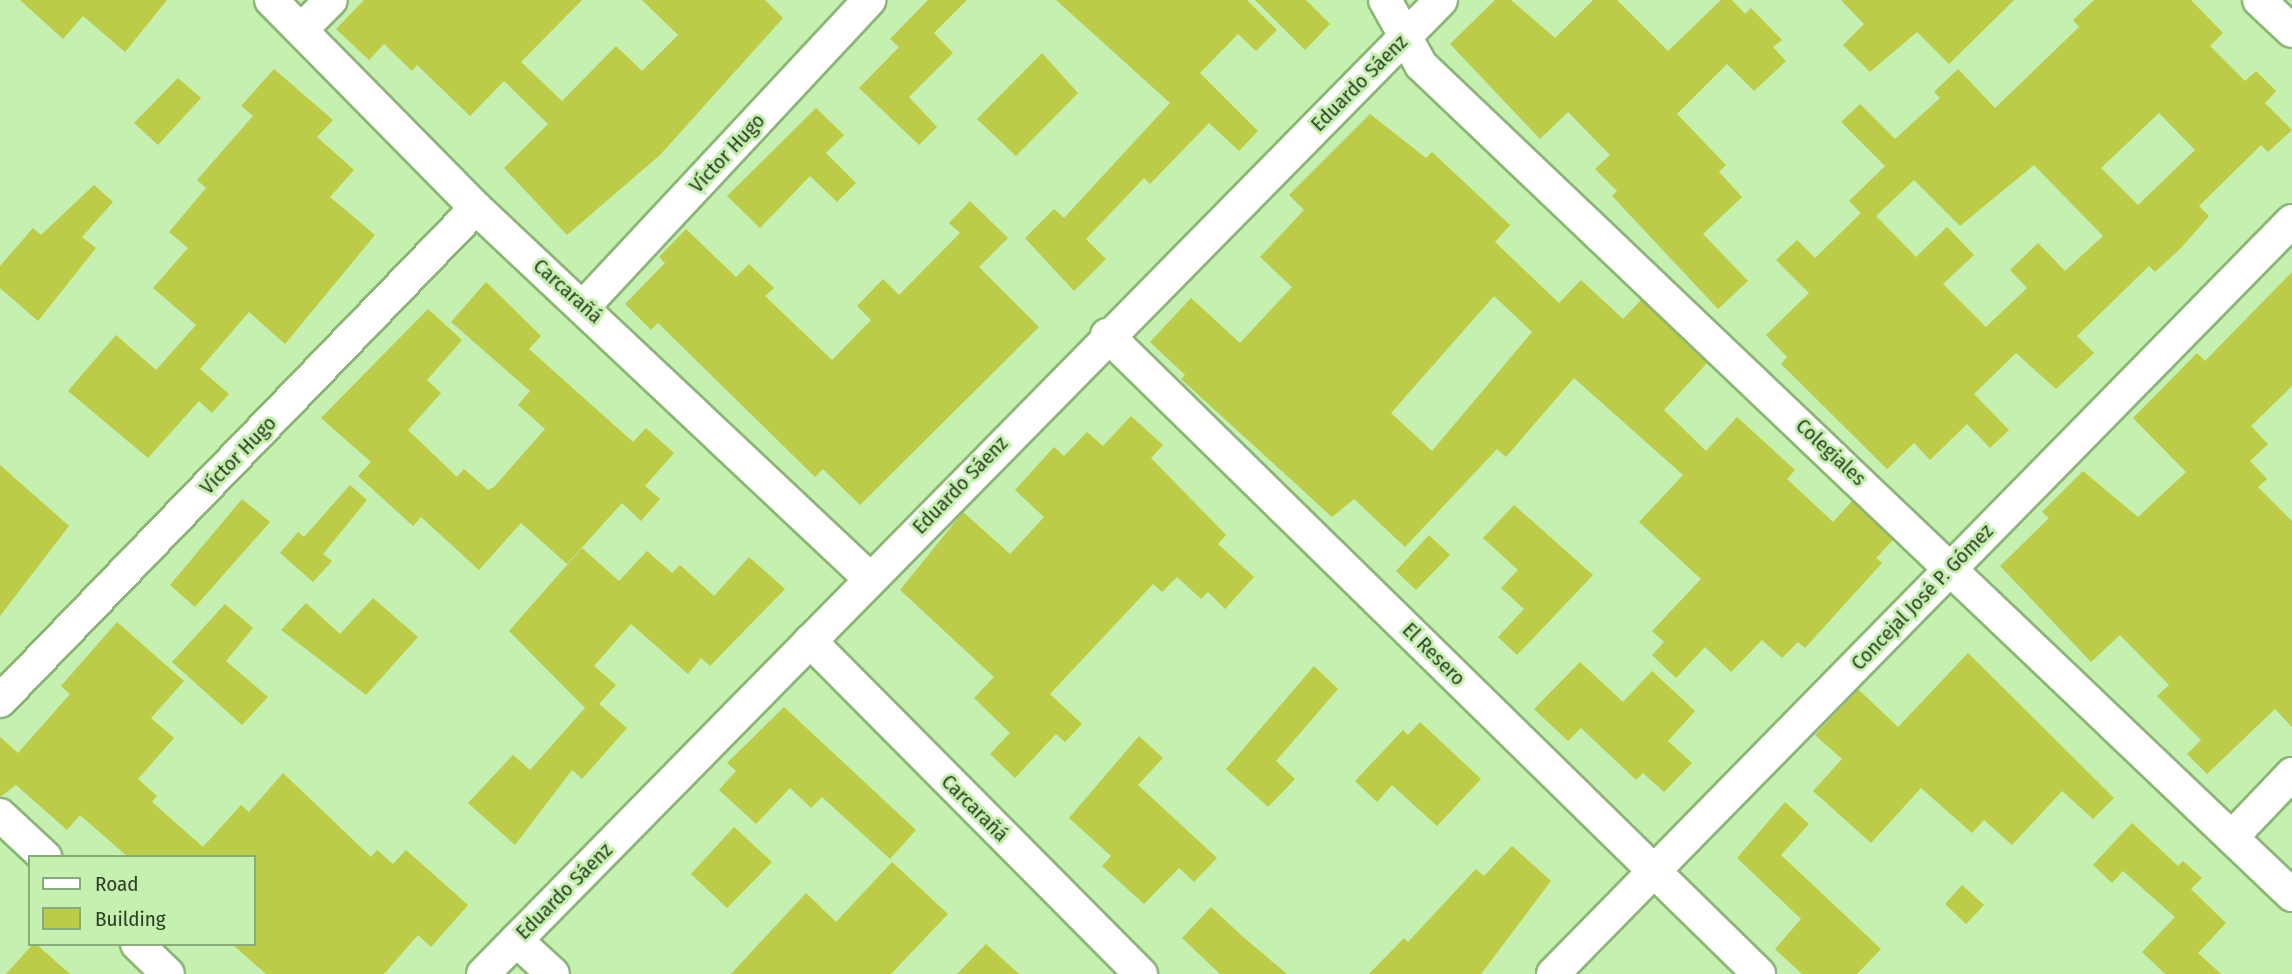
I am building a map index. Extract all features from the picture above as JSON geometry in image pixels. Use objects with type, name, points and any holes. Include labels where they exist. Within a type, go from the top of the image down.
[{"type":"street","name":"Carcarañá","points":[[271,0],[476,208],[585,306],[869,578]]},
{"type":"street","points":[[302,30],[331,0]]},
{"type":"street","name":"Víctor Hugo","points":[[585,306],[869,0]]},
{"type":"street","name":"Colegiales","points":[[1385,0],[1402,40],[1421,65],[1952,566],[2292,895]]},
{"type":"street","name":"Eduardo Sáenz","points":[[483,974],[1107,335],[1441,0]]},
{"type":"street","points":[[2259,0],[2292,31]]},
{"type":"street","name":"Víctor Hugo","points":[[0,701],[476,208]]},
{"type":"street","name":"Concejal José P. Gómez","points":[[1553,974],[2292,221]]},
{"type":"street","name":"El Resero","points":[[1107,335],[1759,974]]},
{"type":"street","name":"Carcarañá","points":[[810,641],[1141,974]]},
{"type":"street","points":[[2232,837],[2292,774]]},
{"type":"street","points":[[0,814],[43,855]]},
{"type":"street","points":[[516,940],[553,974]]},
{"type":"street","points":[[139,946],[169,974]]},
{"type":"building","points":[[20,0],[167,0],[125,52],[83,16],[63,39]]},
{"type":"building","points":[[364,0],[582,0],[521,62],[562,101],[616,46],[642,71],[678,35],[642,0],[765,0],[783,18],[660,155],[567,235],[504,168],[548,124],[504,81],[470,116],[417,65],[412,71],[384,44],[369,60],[336,29]]},
{"type":"building","points":[[928,0],[967,0],[934,33],[953,53],[909,97],[937,127],[919,145],[859,88],[899,47],[890,39]]},
{"type":"building","points":[[1056,0],[1247,0],[1277,30],[1256,51],[1238,34],[1200,73],[1258,131],[1239,151],[1209,123],[1150,184],[1144,178],[1086,239],[1106,259],[1074,291],[1025,238],[1054,209],[1064,218],[1170,103]]},
{"type":"building","points":[[1255,0],[1306,0],[1330,24],[1305,50]]},
{"type":"building","points":[[1495,0],[1511,0],[1555,38],[1593,0],[1617,0],[1668,51],[1721,0],[1732,0],[1745,14],[1751,8],[1782,40],[1773,47],[1786,61],[1754,91],[1727,64],[1677,114],[1726,165],[1719,172],[1742,197],[1703,234],[1748,281],[1718,309],[1612,196],[1617,191],[1595,169],[1610,155],[1568,112],[1540,139],[1450,44]]},
{"type":"building","points":[[1841,0],[2014,0],[1949,64],[1917,32],[1870,72],[1843,45],[1864,24]]},
{"type":"building","points":[[2094,0],[2191,0],[2223,33],[2210,46],[2245,81],[2256,71],[2276,91],[2265,103],[2292,130],[2268,152],[2261,145],[2199,206],[2209,216],[2181,248],[2155,272],[2149,266],[2077,336],[2094,353],[2056,389],[2016,353],[1974,394],[2009,430],[1990,448],[1967,424],[1930,460],[1914,443],[1887,469],[1781,364],[1787,357],[1766,335],[1809,293],[1776,260],[1797,240],[1815,258],[1861,213],[1849,201],[1885,166],[1841,122],[1860,104],[1895,139],[1940,98],[1934,92],[1958,69],[1995,108],[2079,27],[2073,20]],"holes":[[[2159,113],[2195,150],[2138,205],[2101,168]],[[2034,165],[2103,236],[2065,271],[2038,243],[2010,270],[2027,288],[1986,327],[1943,284],[1974,255],[1947,227],[1916,257],[1876,216],[1914,180],[1960,226]]]},
{"type":"building","points":[[1042,53],[1078,93],[1016,156],[977,119]]},
{"type":"building","points":[[274,69],[333,120],[317,137],[354,170],[330,197],[375,235],[285,344],[249,312],[200,369],[229,394],[212,413],[199,401],[148,458],[68,391],[116,335],[156,370],[196,325],[153,288],[188,248],[169,232],[206,188],[197,180],[253,116],[241,106]]},
{"type":"building","points":[[178,78],[201,98],[158,145],[134,123]]},
{"type":"building","points":[[816,108],[844,135],[826,153],[856,183],[837,202],[810,176],[760,228],[727,196]]},
{"type":"building","points":[[1370,114],[1426,158],[1432,152],[1510,225],[1495,242],[1559,303],[1581,280],[1623,319],[1641,300],[1707,363],[1664,410],[1706,451],[1737,417],[1795,470],[1787,479],[1833,522],[1852,501],[1893,540],[1876,558],[1882,563],[1805,648],[1798,642],[1782,658],[1762,640],[1731,672],[1705,647],[1676,678],[1652,655],[1664,642],[1652,631],[1701,579],[1639,522],[1683,475],[1574,378],[1506,457],[1497,449],[1405,547],[1354,499],[1332,517],[1181,379],[1185,375],[1150,342],[1191,298],[1240,343],[1292,287],[1260,257],[1304,210],[1289,195]],"holes":[[[1494,296],[1532,332],[1432,451],[1391,413]]]},
{"type":"building","points":[[94,185],[113,202],[82,237],[96,248],[38,321],[0,288],[0,266],[33,228],[41,235]]},
{"type":"building","points":[[970,201],[1008,238],[979,267],[1039,327],[860,505],[823,469],[815,477],[658,323],[651,330],[625,304],[665,263],[659,257],[686,229],[736,277],[749,264],[774,288],[765,296],[832,360],[871,320],[857,306],[883,279],[899,295],[960,233],[949,223]]},
{"type":"building","points":[[2292,272],[2292,386],[2251,426],[2268,444],[2250,461],[2267,479],[2258,487],[2292,521],[2292,727],[2275,709],[2207,774],[2187,754],[2201,740],[2157,696],[2169,685],[2120,635],[2091,662],[2000,566],[2049,518],[2042,512],[2083,471],[2138,517],[2186,472],[2133,418],[2197,353],[2205,361]]},
{"type":"building","points":[[486,282],[541,336],[529,349],[633,442],[646,428],[674,453],[645,486],[660,499],[641,521],[622,503],[567,564],[521,523],[479,570],[421,517],[413,526],[358,476],[371,462],[321,418],[428,309],[462,340],[427,380],[441,393],[408,430],[457,477],[464,469],[488,490],[494,487],[545,429],[518,405],[530,391],[451,322]]},
{"type":"building","points":[[1131,416],[1163,445],[1151,458],[1226,535],[1218,544],[1254,577],[1225,609],[1208,592],[1201,599],[1177,577],[1162,592],[1153,584],[1050,694],[1082,724],[1065,742],[1056,734],[1015,778],[990,754],[1010,733],[974,698],[994,677],[900,590],[963,512],[1010,554],[1044,517],[1015,490],[1054,447],[1064,456],[1087,432],[1103,446]]},
{"type":"building","points":[[0,465],[69,526],[0,616]]},
{"type":"building","points":[[350,485],[367,500],[323,554],[332,561],[313,582],[280,553],[298,532],[304,537]]},
{"type":"building","points":[[242,499],[270,522],[195,607],[170,585]]},
{"type":"building","points":[[1514,505],[1593,575],[1517,655],[1498,637],[1524,609],[1501,588],[1518,570],[1483,538]]},
{"type":"building","points":[[1429,535],[1450,555],[1416,590],[1396,571]]},
{"type":"building","points":[[582,548],[619,581],[647,551],[672,573],[680,565],[714,596],[749,557],[785,589],[710,666],[701,658],[688,674],[631,624],[594,666],[616,685],[599,704],[627,728],[582,779],[572,770],[515,845],[468,803],[513,755],[530,770],[585,708],[509,631]]},
{"type":"building","points":[[373,598],[418,637],[366,695],[281,630],[306,603],[340,634]]},
{"type":"building","points":[[225,604],[253,628],[226,661],[268,697],[242,725],[172,662]]},
{"type":"building","points":[[117,622],[184,681],[151,718],[174,738],[138,779],[157,796],[152,802],[203,847],[241,805],[249,812],[283,773],[371,857],[377,850],[393,864],[406,850],[468,905],[431,947],[418,935],[384,974],[266,974],[234,946],[256,946],[256,855],[126,855],[80,815],[67,830],[16,785],[0,797],[0,737],[18,753],[70,694],[61,686]]},
{"type":"building","points":[[1968,653],[2114,798],[2093,819],[2062,791],[2012,845],[1984,820],[1972,833],[1921,788],[1871,843],[1813,791],[1842,759],[1815,735],[1858,689],[1898,727]]},
{"type":"building","points":[[1580,662],[1623,702],[1652,671],[1695,711],[1668,741],[1692,763],[1664,792],[1643,773],[1636,780],[1581,728],[1568,741],[1534,709]]},
{"type":"building","points":[[1314,666],[1338,689],[1276,761],[1295,779],[1268,807],[1226,769]]},
{"type":"building","points":[[784,707],[916,830],[890,859],[822,797],[811,808],[790,788],[756,824],[719,790],[736,771],[727,763]]},
{"type":"building","points":[[1420,722],[1481,779],[1437,826],[1392,785],[1377,802],[1355,781],[1403,730],[1408,735]]},
{"type":"building","points":[[1139,736],[1163,758],[1138,785],[1217,858],[1194,882],[1179,868],[1144,904],[1102,866],[1111,856],[1069,818]]},
{"type":"building","points":[[1785,802],[1809,824],[1781,855],[1881,949],[1857,974],[1802,974],[1775,949],[1801,919],[1737,858]]},
{"type":"building","points":[[2132,823],[2178,866],[2183,861],[2202,878],[2191,889],[2226,923],[2198,953],[2221,974],[2165,974],[2142,952],[2175,917],[2123,871],[2112,883],[2093,865]]},
{"type":"building","points":[[734,827],[772,862],[727,908],[691,874]]},
{"type":"building","points":[[1512,846],[1551,881],[1481,974],[1369,974],[1404,938],[1408,942],[1476,869],[1484,876]]},
{"type":"building","points":[[892,862],[948,914],[891,974],[731,974],[806,893],[836,922]]},
{"type":"building","points":[[1962,885],[1984,905],[1966,924],[1945,904]]},
{"type":"building","points":[[1211,907],[1287,974],[1220,974],[1182,938]]},
{"type":"building","points":[[986,944],[1019,974],[957,974]]},
{"type":"building","points":[[31,946],[38,946],[70,974],[6,974]]}]
